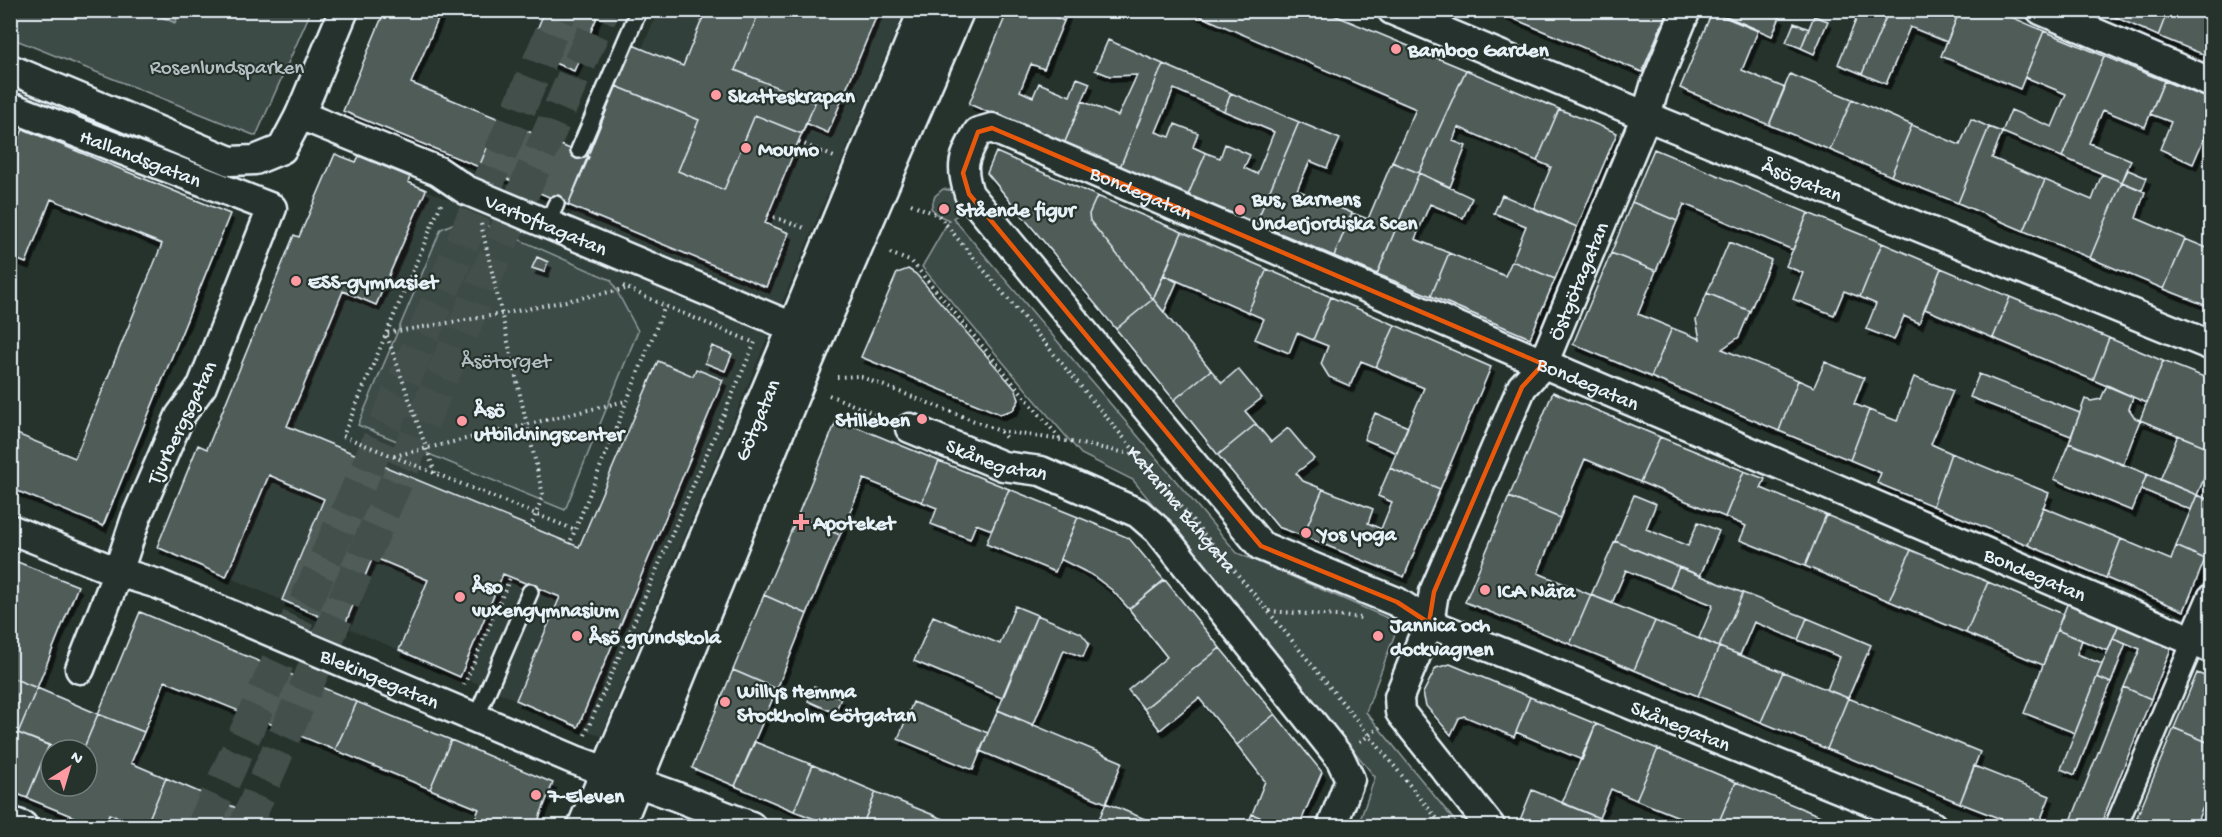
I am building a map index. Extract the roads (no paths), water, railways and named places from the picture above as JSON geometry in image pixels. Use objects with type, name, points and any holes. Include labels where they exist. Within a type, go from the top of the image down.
[{"type":"street","points":[[300,115],[344,10]]},
{"type":"street","name":"Götgatan","points":[[617,826],[621,776],[795,328],[926,10]]},
{"type":"street","name":"Götgatan","points":[[585,826],[621,776],[805,364],[957,10]]},
{"type":"street","name":"Åsögatan","points":[[1392,10],[2211,346]]},
{"type":"street","name":"Östgötagatan","points":[[1490,826],[1400,712],[1399,697],[1429,623],[1434,592],[1517,397],[1522,387],[1543,364],[1646,116],[1655,86],[1686,10]]},
{"type":"street","points":[[2042,10],[2211,82]]},
{"type":"street","name":"Hallandsgatan","points":[[10,69],[230,160],[255,160],[282,149],[300,115]]},
{"type":"street","name":"Hallandsgatan","points":[[10,110],[16,108],[272,208]]},
{"type":"street","name":"Vartoftagatan","points":[[300,115],[438,171],[466,190],[551,214],[795,328]]},
{"type":"street","name":"Bondegatan","points":[[971,144],[978,132],[992,128],[2202,646]]},
{"type":"street","name":"Katarina Bangata","points":[[971,144],[965,157],[963,173],[969,194],[1261,546]]},
{"type":"street","name":"Tjurbergsgatan","points":[[80,669],[118,572],[130,533],[180,416],[202,386],[272,208]]},
{"type":"street","name":"Skånegatan","points":[[910,428],[1003,466],[1041,471],[1138,513],[1160,532]]},
{"type":"street","name":"Blekingegatan","points":[[10,529],[118,572],[158,584],[575,760],[751,826]]},
{"type":"street","name":"Katarina Bangata","points":[[1160,532],[1345,768],[1332,826]]},
{"type":"street","name":"Skånegatan","points":[[1261,546],[1397,602],[1429,623],[1932,826]]},
{"type":"street","points":[[2116,826],[2202,646],[2211,598]]},
{"type":"street","points":[[10,821],[23,826]]},
{"type":"lane","points":[[579,150],[639,10]]},
{"type":"lane","points":[[465,713],[530,592]]},
{"type":"tunnel","points":[[203,826],[367,468],[561,10]]},
{"type":"tunnel","points":[[245,826],[603,10]]},
{"type":"place","name":"Bamboo Garden","points":[[1396,49]]},
{"type":"place","name":"Skatteskrapan","points":[[716,95]]},
{"type":"place","name":"Moumo","points":[[746,148]]},
{"type":"place","name":"Stående figur","points":[[944,209]]},
{"type":"place","name":"Bus, Barnens Underjordiska Scen","points":[[1240,210]]},
{"type":"place","name":"ESS-gymnasiet","points":[[296,281]]},
{"type":"place","name":"Stilleben","points":[[922,419]]},
{"type":"place","name":"Åsö utbildningscenter","points":[[462,421]]},
{"type":"place","name":"Apoteket","points":[[801,522]]},
{"type":"place","name":"Yos yoga","points":[[1306,533]]},
{"type":"place","name":"ICA Nära","points":[[1485,590]]},
{"type":"place","name":"Åso vuxengymnasium","points":[[460,597]]},
{"type":"place","name":"Åsö grundskola","points":[[577,636]]},
{"type":"place","name":"Jannica och dockvagnen","points":[[1378,636]]},
{"type":"place","name":"Willys Hemma Stockholm Götgatan","points":[[725,702]]},
{"type":"place","name":"7-Eleven","points":[[536,795]]},
{"type":"park label","name":"Rosenlundsparken","points":[[227,66]]},
{"type":"park label","name":"Åsötorget","points":[[506,360]]}]
